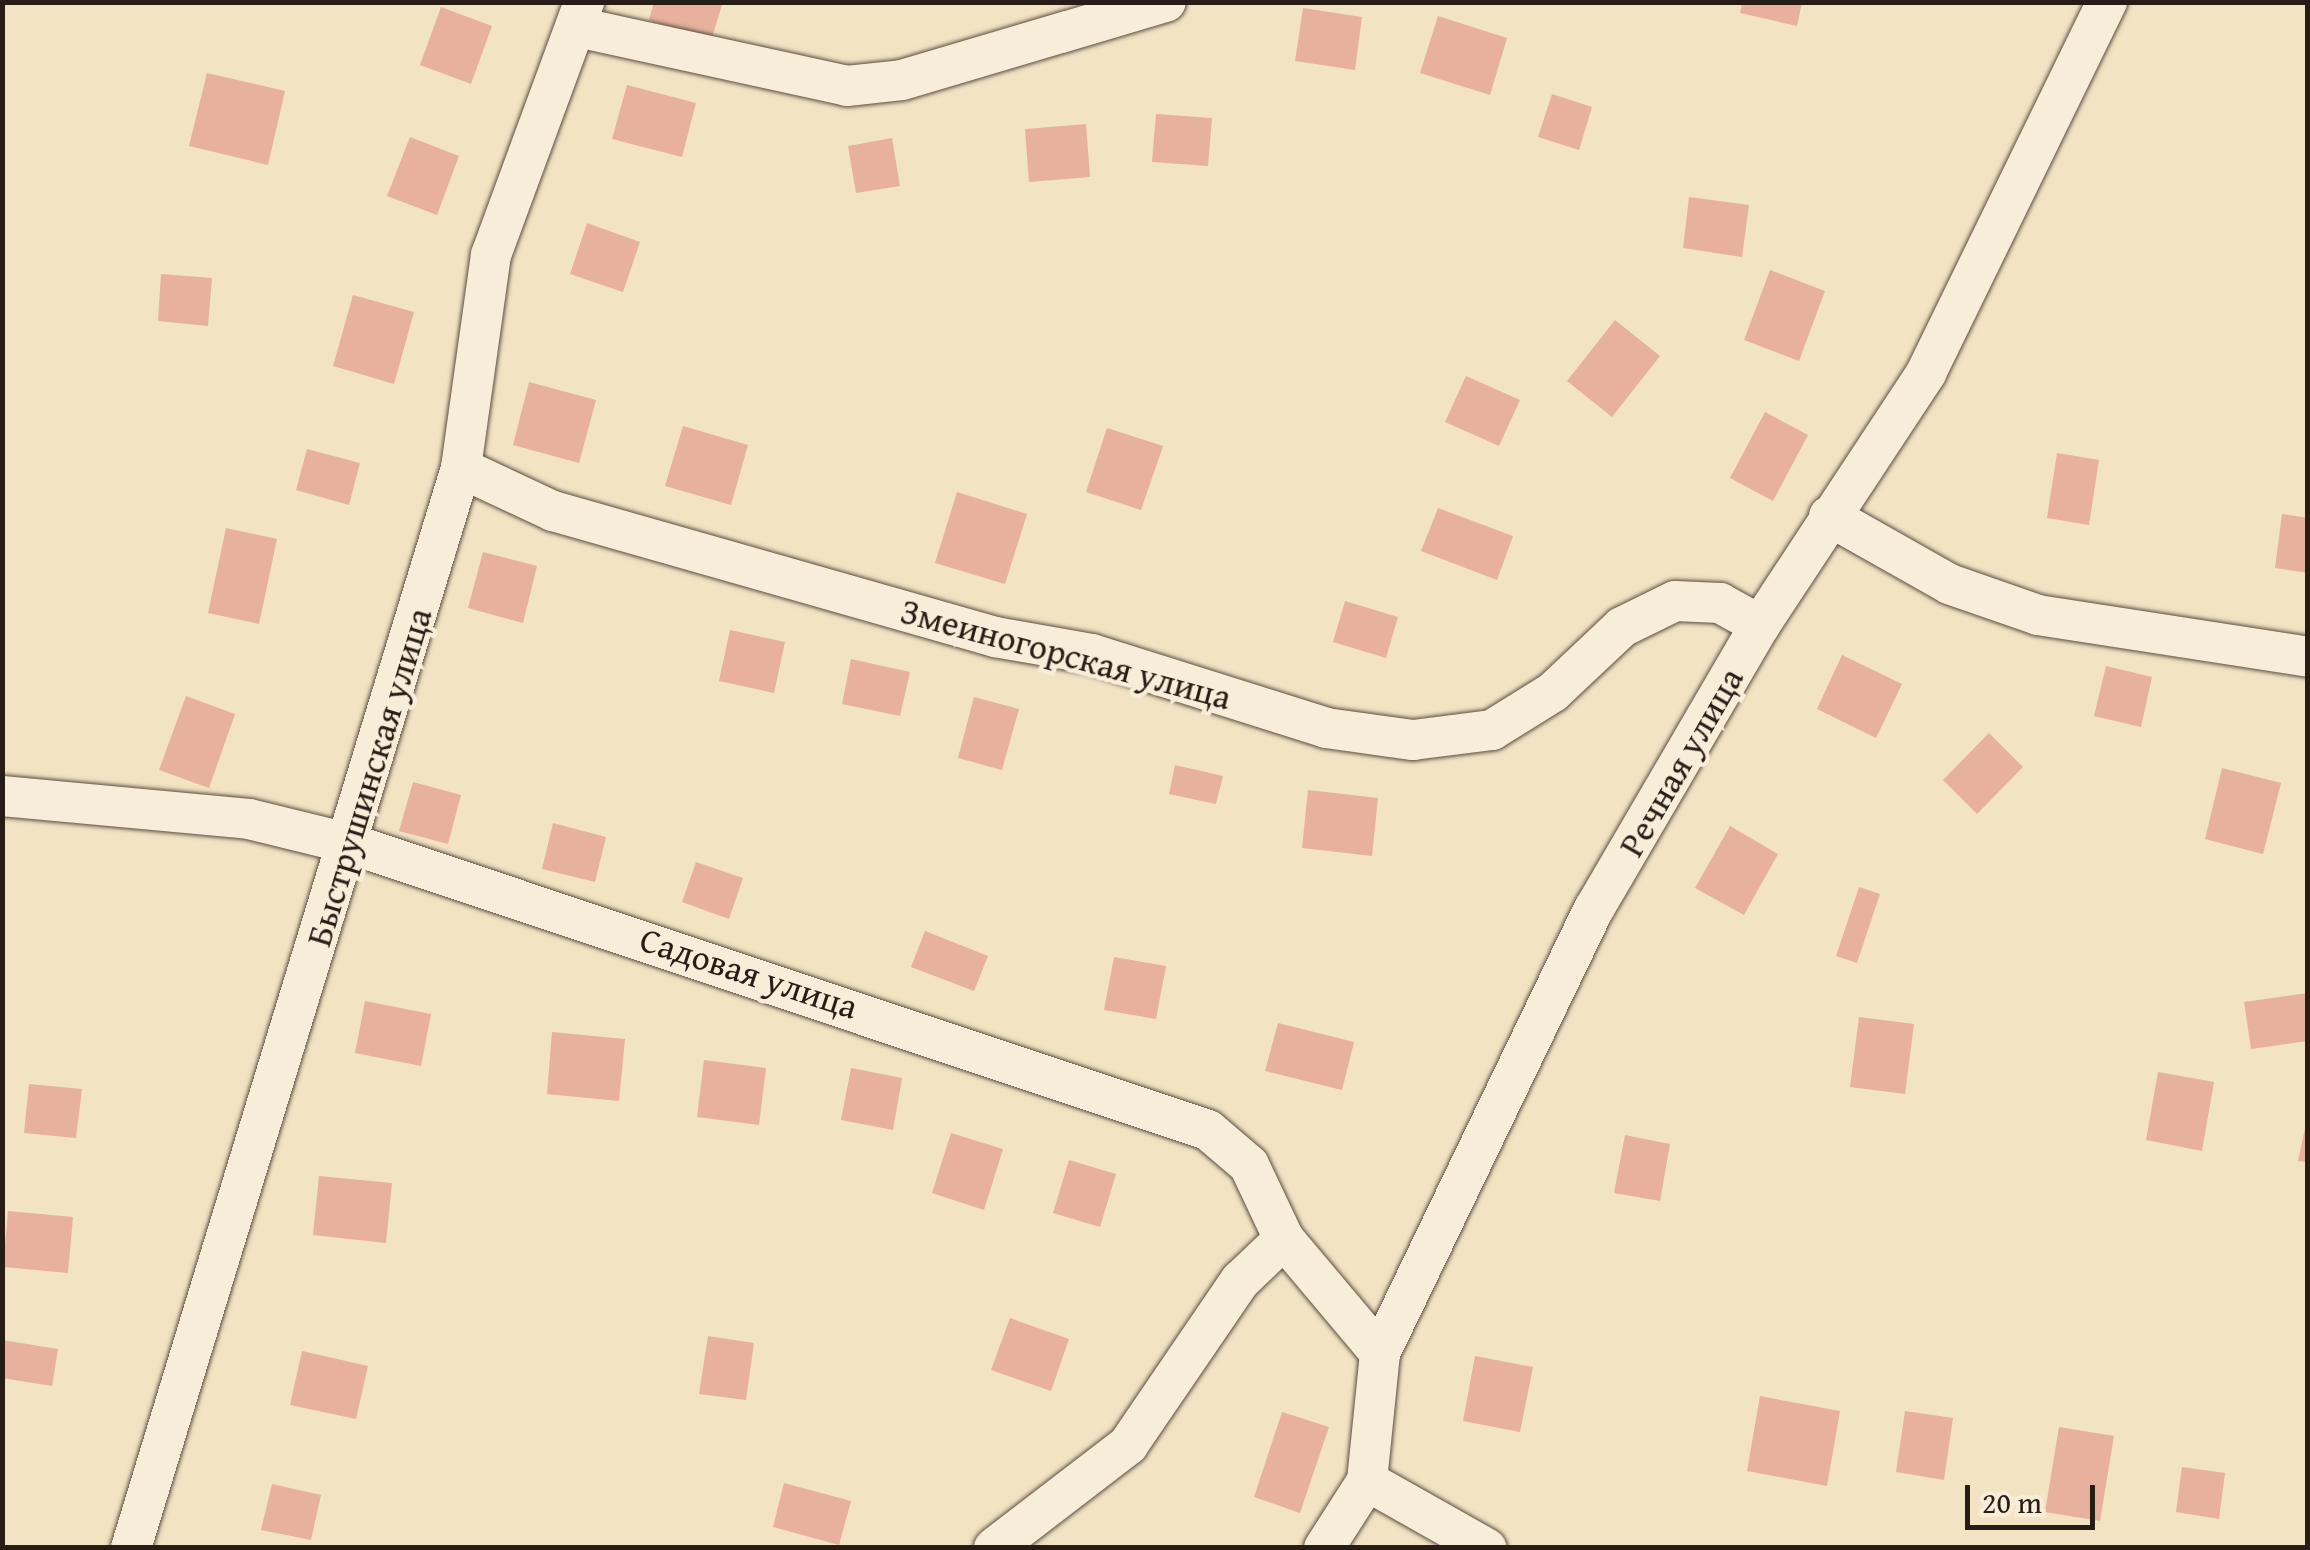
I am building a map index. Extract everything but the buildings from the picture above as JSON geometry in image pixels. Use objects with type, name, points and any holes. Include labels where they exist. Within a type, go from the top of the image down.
[{"type":"street","points":[[580,15],[847,86],[920,76],[1166,2]]},
{"type":"street","name":"Речная улица","points":[[1324,1548],[1368,1481],[1380,1353],[1594,909],[1760,625],[1926,373],[2106,2]]},
{"type":"street","name":"Быструшинская улица","points":[[131,1548],[351,844],[461,468],[490,254],[580,15]]},
{"type":"street","name":"Змеиногорская улица","points":[[461,468],[591,522],[995,637],[1092,654],[1326,728],[1413,740],[1492,730],[1553,692],[1622,628],[1675,601],[1720,603],[1760,625]]},
{"type":"street","points":[[1829,516],[1950,584],[2038,616],[2308,657]]},
{"type":"street","name":"Садовая улица","points":[[2,796],[249,819],[351,844],[1208,1130],[1249,1165],[1284,1239],[1380,1353]]},
{"type":"street","points":[[994,1548],[1128,1445],[1240,1282],[1284,1239]]},
{"type":"street","points":[[1368,1481],[1486,1548]]}]
